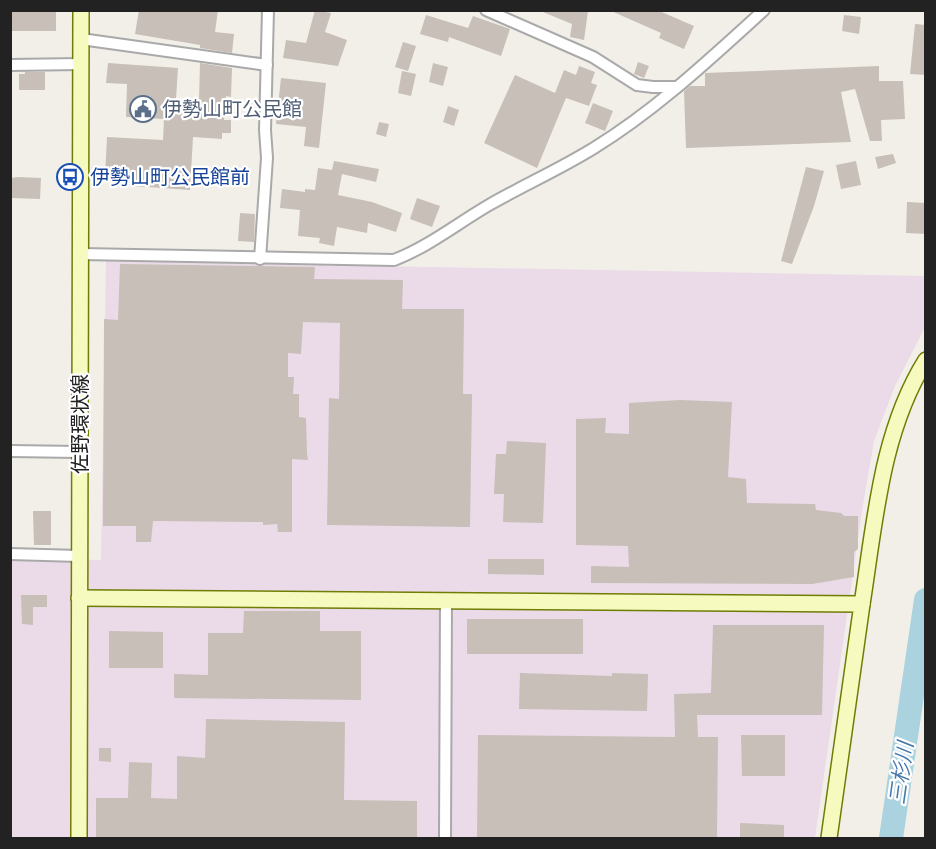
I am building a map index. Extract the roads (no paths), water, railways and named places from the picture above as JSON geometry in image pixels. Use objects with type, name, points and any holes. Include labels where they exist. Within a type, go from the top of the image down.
[{"type":"street","name":"佐野環状線","points":[[79,838],[81,10]]},
{"type":"street","points":[[260,259],[267,158],[265,130],[268,10]]},
{"type":"street","points":[[486,10],[593,57],[637,85],[677,87]]},
{"type":"street","points":[[81,254],[394,260],[406,256],[490,204],[594,148],[637,119],[765,10]]},
{"type":"street","points":[[81,39],[267,65]]},
{"type":"street","points":[[10,65],[81,64]]},
{"type":"street","points":[[829,838],[880,490],[889,448],[903,407],[926,360]]},
{"type":"street","points":[[10,451],[79,452]]},
{"type":"street","points":[[10,554],[79,556]]},
{"type":"street","points":[[79,598],[862,604]]},
{"type":"street","points":[[445,838],[446,601]]},
{"type":"waterway","name":"三杉川","points":[[891,838],[926,600]]},
{"type":"place","name":"伊勢山町公民館","points":[[143,109]]},
{"type":"place","name":"伊勢山町公民館前","points":[[70,177]]}]
